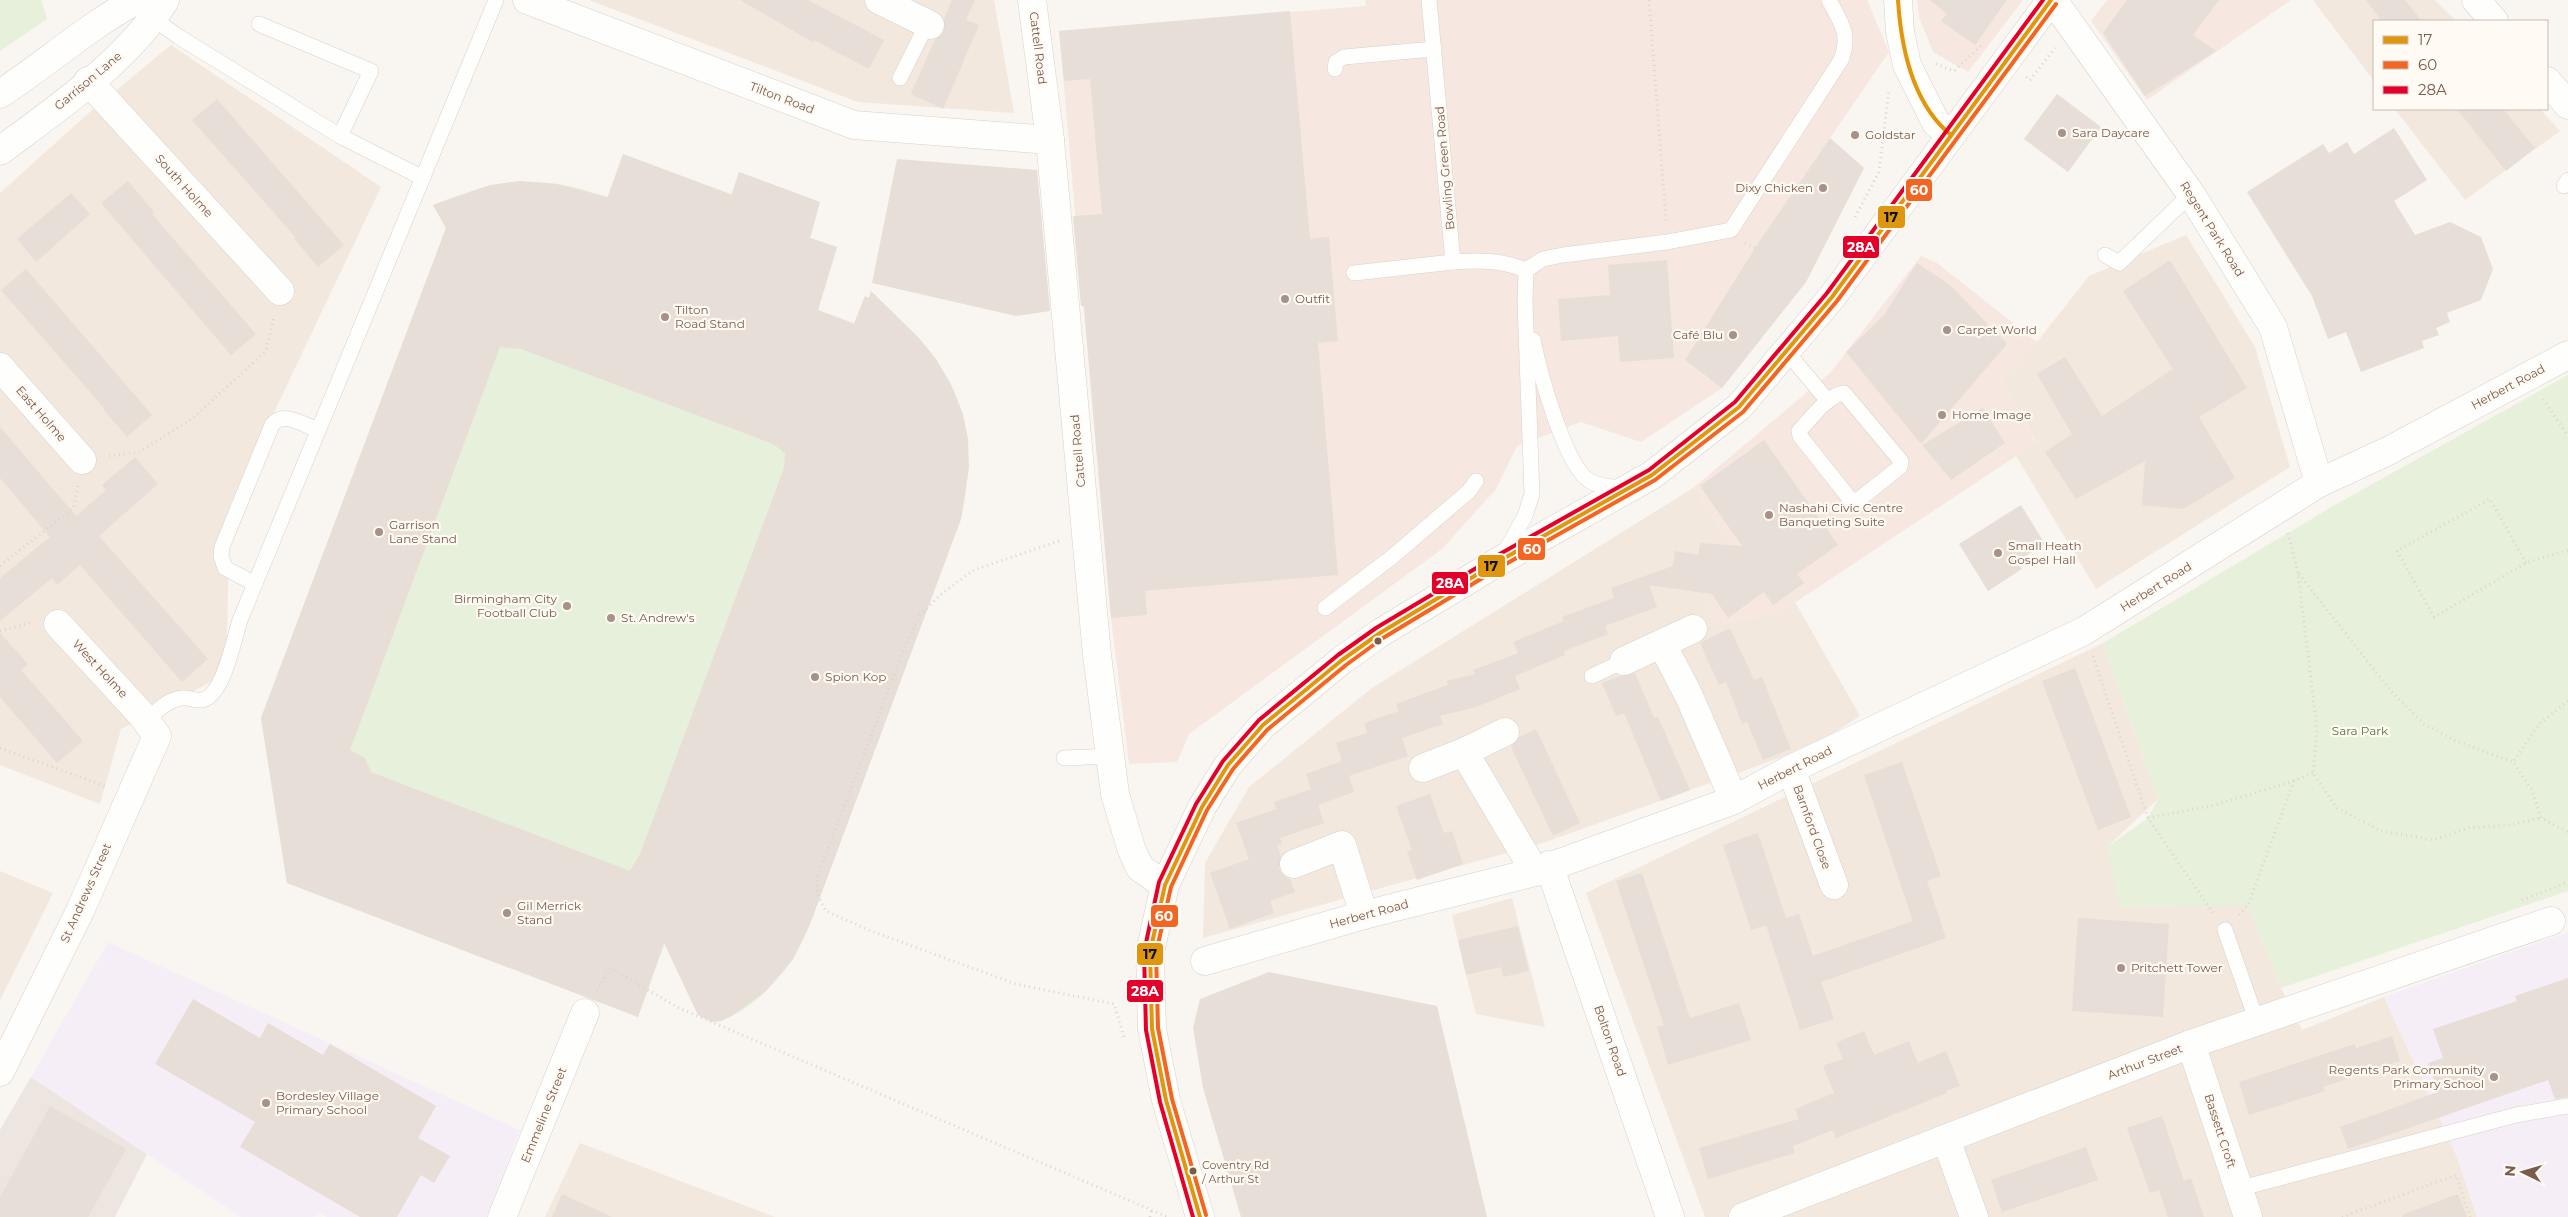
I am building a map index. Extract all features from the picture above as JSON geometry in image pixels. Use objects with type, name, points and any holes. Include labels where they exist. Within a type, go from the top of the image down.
[{"type":"street","name":"Tilton Road","points":[[527,0],[854,125],[1050,140]]},
{"type":"street","points":[[879,0],[929,25]]},
{"type":"street","name":"Cattell Road","points":[[1032,0],[1050,140],[1097,655],[1115,794],[1131,848],[1140,868],[1164,885]]},
{"type":"street","points":[[1898,0],[1900,32],[1907,65],[1936,123],[1951,135]]},
{"type":"street","points":[[1200,1217],[1166,1100],[1152,1029],[1150,952],[1164,885],[1202,807],[1228,765],[1263,725],[1342,660],[1380,633],[1501,560],[1652,475],[1739,406],[1832,297],[2052,0]]},
{"type":"street","name":"Regent Park Road","points":[[2052,0],[2191,194],[2273,327],[2319,483]]},
{"type":"street","points":[[2476,0],[2493,20]]},
{"type":"street","points":[[0,94],[42,66],[115,12],[152,6]]},
{"type":"street","name":"Garrison Lane","points":[[0,151],[88,81],[137,39],[152,6]]},
{"type":"street","name":"South Holme","points":[[88,81],[280,291]]},
{"type":"street","points":[[2548,82],[2568,105]]},
{"type":"street","name":"Herbert Road","points":[[1204,962],[1364,915],[1542,868],[1734,800],[1791,769],[2084,632],[2319,483],[2388,451],[2568,354]]},
{"type":"street","name":"East Holme","points":[[0,367],[82,460]]},
{"type":"street","name":"West Holme","points":[[58,624],[144,717]]},
{"type":"street","points":[[1624,661],[1693,629]]},
{"type":"street","points":[[1662,644],[1689,696],[1734,800]]},
{"type":"street","name":"St Andrews Street","points":[[0,1072],[80,910],[157,736],[144,717]]},
{"type":"street","points":[[1423,768],[1464,752],[1505,732]]},
{"type":"street","points":[[1464,752],[1542,868]]},
{"type":"street","name":"Barnford Close","points":[[1791,769],[1834,885]]},
{"type":"street","points":[[1294,864],[1342,845],[1364,915]]},
{"type":"street","name":"Bolton Road","points":[[1542,868],[1670,1217]]},
{"type":"street","name":"Arthur Street","points":[[1744,1217],[2191,1044],[2551,920]]},
{"type":"street","name":"Emmeline Street","points":[[502,1217],[545,1115],[584,1013]]},
{"type":"street","name":"Bassett Croft","points":[[2191,1044],[2248,1217]]},
{"type":"street","points":[[1946,1139],[1974,1217]]},
{"type":"lane","points":[[144,717],[170,701],[182,698],[201,700],[211,697],[219,687],[240,620],[496,0]]},
{"type":"lane","name":"Bowling Green Road","points":[[1429,0],[1453,262]]},
{"type":"lane","points":[[1526,270],[1544,259],[1668,242],[1731,230],[1841,60],[1846,45],[1846,33],[1829,0]]},
{"type":"lane","points":[[152,6],[179,37],[340,136],[422,178]]},
{"type":"lane","points":[[259,24],[371,71],[340,136]]},
{"type":"lane","points":[[900,78],[929,25]]},
{"type":"lane","points":[[1335,69],[1336,62],[1344,57],[1434,49]]},
{"type":"lane","points":[[2105,254],[2119,264],[2191,194]]},
{"type":"lane","points":[[1354,273],[1453,262],[1490,260],[1512,264],[1526,270]]},
{"type":"lane","points":[[1501,560],[1525,516],[1532,494],[1525,302],[1526,270]]},
{"type":"lane","points":[[1525,302],[1536,353],[1559,430],[1575,467],[1589,481],[1601,485],[1628,489]]},
{"type":"lane","points":[[1786,351],[1828,401]]},
{"type":"lane","points":[[1844,393],[1901,461],[1900,467],[1857,501],[1850,499],[1800,436],[1799,431],[1828,401],[1837,394],[1844,393]]},
{"type":"lane","points":[[255,584],[225,568],[222,547],[276,420],[282,418],[318,430]]},
{"type":"lane","points":[[1325,608],[1407,544],[1470,491],[1476,481]]},
{"type":"lane","points":[[1592,676],[1624,661]]},
{"type":"lane","points":[[1064,758],[1110,756]]},
{"type":"lane","points":[[2225,930],[2257,1022]]},
{"type":"lane","points":[[2238,1189],[2516,1115],[2568,1106]]},
{"type":"path","points":[[1648,0],[1668,242]]},
{"type":"path","points":[[1738,240],[1755,248]]},
{"type":"path","points":[[0,566],[74,507],[82,460],[139,452],[192,418],[266,352],[280,291]]},
{"type":"path","points":[[2527,376],[2568,436]]},
{"type":"path","points":[[2526,562],[2490,499],[2397,552],[2434,617],[2526,562],[2568,550]]},
{"type":"path","points":[[2281,508],[2298,574],[2317,729],[2313,773],[2337,808],[2382,831],[2433,840],[2469,828],[2510,824],[2541,818],[2568,832]]},
{"type":"path","points":[[1086,532],[974,570],[940,595],[920,614],[905,646],[817,878],[817,894],[826,910],[871,932],[1016,984],[1114,1004]]},
{"type":"path","points":[[2298,574],[2390,690],[2424,724],[2456,741],[2513,762],[2532,790],[2541,818]]},
{"type":"path","points":[[0,631],[35,622],[58,624]]},
{"type":"path","points":[[2084,632],[2148,818],[2225,930],[2248,905],[2294,781]]},
{"type":"path","points":[[2513,762],[2539,724],[2568,701]]},
{"type":"path","points":[[0,748],[130,795]]},
{"type":"path","points":[[2148,818],[2215,805],[2294,781],[2313,773]]},
{"type":"path","points":[[584,1013],[610,968],[679,1008],[1168,1217]]},
{"type":"path","points":[[2342,1217],[2456,1175],[2470,1217]]},
{"type":"path","points":[[1150,1216],[1152,1209]]},
{"type":"shaded area","points":[[589,0],[994,0],[1014,113],[858,102]]},
{"type":"shaded area","points":[[1365,0],[1867,0],[1889,52],[1830,138],[1864,168],[1806,282],[1722,388],[1641,442],[1581,422],[1517,446],[1496,489],[1442,549],[1189,734],[1177,762],[1129,764],[1111,618],[1059,31],[1366,6]]},
{"type":"shaded area","points":[[1917,0],[2023,0],[1968,72],[1933,52],[1919,17]]},
{"type":"shaded area","points":[[2107,0],[2291,0],[2147,100],[2091,21]]},
{"type":"shaded area","points":[[2313,0],[2435,0],[2455,20],[2373,20],[2373,80]]},
{"type":"shaded area","points":[[171,45],[381,187],[230,505],[226,674],[121,729],[100,804],[0,765],[0,193],[91,111]]},
{"type":"shaded area","points":[[2396,110],[2541,110],[2560,131],[2465,200]]},
{"type":"shaded area","points":[[2186,235],[2255,347],[2290,467],[2096,589],[2016,456],[2036,442],[2002,381],[2037,342],[2089,276]]},
{"type":"shaded area","points":[[1921,256],[1937,263],[2037,342],[2002,381],[2036,443],[1776,615],[1713,626],[1704,608],[1749,570],[1693,488],[1830,373]]},
{"type":"shaded area","points":[[1693,488],[1749,570],[1776,615],[1795,602],[1860,716],[1815,745],[1546,842],[1203,938],[1205,863],[1249,787],[1372,688]]},
{"type":"shaded area","points":[[2103,643],[2158,799],[2107,847],[2208,905],[2248,905],[2281,988],[2302,1030],[2384,997],[2457,1157],[2477,1217],[1705,1217],[1586,893]]},
{"type":"shaded area","points":[[0,871],[53,893],[0,1000]]},
{"type":"shaded area","points":[[1512,898],[1545,1027],[1476,1014],[1466,975],[1452,915]]},
{"type":"shaded area","name":"Regents Park Community Primary School","points":[[2568,932],[2568,1217],[2477,1217],[2457,1157],[2384,997]]},
{"type":"shaded area","name":"Bordesley Village Primary School","points":[[108,942],[520,1130],[486,1217],[327,1217],[321,1213],[313,1217],[241,1217],[31,1077]]},
{"type":"shaded area","points":[[31,1077],[147,1154],[115,1217],[0,1217],[0,1130]]},
{"type":"shaded area","points":[[580,1143],[775,1217],[545,1217]]},
{"type":"green space","points":[[0,0],[41,0],[47,19],[0,51]]},
{"type":"green space","name":"St. Andrew's","points":[[623,154],[731,194],[739,172],[820,202],[810,238],[837,247],[818,310],[854,323],[865,296],[895,317],[920,340],[939,364],[954,390],[963,418],[968,449],[967,482],[961,519],[806,933],[786,969],[764,993],[737,1013],[724,1018],[710,1020],[698,1015],[665,943],[638,1017],[287,883],[261,718],[446,228],[433,205],[477,189],[519,182],[562,185],[607,198]]},
{"type":"green space","name":"Sara Park","points":[[2568,375],[2568,891],[2281,988],[2248,905],[2120,908],[2107,847],[2148,818],[2158,799],[2103,643],[2335,505]]},
{"type":"building","points":[[740,0],[808,0],[884,40],[869,69],[814,40],[813,42]]},
{"type":"building","points":[[952,0],[975,0],[966,20],[979,25],[943,109],[911,94],[935,39],[944,31],[944,19]]},
{"type":"building","points":[[1930,0],[2007,0],[1975,45],[1941,21],[1947,14]]},
{"type":"building","points":[[2127,0],[2219,0],[2193,35],[2216,51],[2145,96],[2103,33]]},
{"type":"building","points":[[2366,0],[2405,0],[2421,20],[2381,20]]},
{"type":"building","points":[[1290,11],[1310,239],[1329,237],[1338,341],[1318,343],[1338,575],[1145,591],[1147,615],[1111,618],[1084,306],[1081,306],[1073,216],[1102,214],[1090,79],[1064,81],[1059,31]]},
{"type":"building","name":"Sara Daycare","points":[[2057,94],[2101,127],[2068,172],[2024,139]]},
{"type":"building","points":[[217,99],[344,245],[318,267],[294,239],[296,238],[192,120]]},
{"type":"building","points":[[2458,110],[2504,110],[2535,148],[2506,171]]},
{"type":"building","points":[[2394,128],[2427,180],[2394,201],[2415,235],[2450,222],[2481,237],[2493,269],[2481,300],[2447,313],[2450,322],[2436,328],[2439,335],[2422,341],[2424,348],[2361,372],[2346,332],[2328,339],[2312,296],[2247,192],[2323,144],[2329,153],[2347,142],[2354,154]]},
{"type":"building","points":[[1830,138],[1864,168],[1806,282],[1722,388],[1685,360],[1755,248]]},
{"type":"building","name":"St. Andrew's","points":[[623,154],[732,195],[739,172],[820,202],[810,238],[837,247],[818,310],[854,324],[865,296],[869,298],[871,291],[919,338],[936,359],[951,385],[963,414],[968,439],[969,468],[961,519],[810,924],[793,959],[766,991],[732,1016],[721,1021],[712,1022],[698,1015],[664,943],[638,1017],[287,883],[261,718],[446,228],[433,205],[490,185],[520,181],[557,184],[608,197]],"holes":[[[500,347],[521,349],[773,444],[785,453],[784,468],[640,854],[630,871],[371,772],[365,758],[350,750]]]},
{"type":"building","points":[[897,159],[1037,170],[1050,311],[1016,316],[872,283]]},
{"type":"building","points":[[128,181],[154,212],[152,214],[256,334],[231,355],[101,203]]},
{"type":"building","points":[[71,193],[90,214],[36,262],[17,239]]},
{"type":"building","points":[[1667,260],[1674,358],[1620,362],[1618,336],[1561,341],[1558,299],[1610,295],[1608,265]]},
{"type":"building","points":[[2170,260],[2247,388],[2199,417],[2235,478],[2183,509],[2142,505],[2145,461],[2076,499],[2045,452],[2072,434],[2037,374],[2065,357],[2102,416],[2173,369],[2123,291]]},
{"type":"building","points":[[1917,263],[1950,285],[2007,344],[1921,444],[1846,352],[1884,315]]},
{"type":"building","points":[[26,269],[152,415],[127,437],[1,290]]},
{"type":"building","points":[[1983,408],[2005,443],[1951,480],[1922,445]]},
{"type":"building","points":[[0,427],[76,516],[106,490],[102,485],[135,457],[158,484],[99,536],[208,659],[182,682],[80,565],[57,585],[52,578],[0,621],[0,578],[50,537],[0,478]]},
{"type":"building","points":[[1764,440],[1838,545],[1797,574],[1804,583],[1773,605],[1764,592],[1728,618],[1712,594],[1649,585],[1657,607],[1605,626],[1608,634],[1564,651],[1565,655],[1515,676],[1520,689],[1476,707],[1440,716],[1443,724],[1402,738],[1408,756],[1349,776],[1354,792],[1318,805],[1324,823],[1280,838],[1282,844],[1277,845],[1281,856],[1279,869],[1284,876],[1290,879],[1295,892],[1270,901],[1274,913],[1230,929],[1210,873],[1249,859],[1236,823],[1276,809],[1274,802],[1311,789],[1306,774],[1342,761],[1336,743],[1367,733],[1364,723],[1399,711],[1396,704],[1448,685],[1447,681],[1475,674],[1473,670],[1518,653],[1513,642],[1564,621],[1562,617],[1614,598],[1611,588],[1673,566],[1675,551],[1698,555],[1700,543],[1742,546],[1700,486]]},
{"type":"building","name":"Small Heath Gospel Hall","points":[[2021,505],[2045,544],[2017,561],[2022,569],[1988,591],[1959,544]]},
{"type":"building","points":[[1730,628],[1754,680],[1762,677],[1791,749],[1763,760],[1747,722],[1742,724],[1726,682],[1719,685],[1700,643]]},
{"type":"building","points":[[0,633],[28,664],[21,670],[83,741],[57,763],[0,697]]},
{"type":"building","points":[[2075,668],[2131,817],[2098,830],[2042,681]]},
{"type":"building","points":[[1635,673],[1654,718],[1658,717],[1690,790],[1661,801],[1624,713],[1616,716],[1602,683]]},
{"type":"building","points":[[1536,729],[1580,823],[1553,836],[1511,747],[1519,737]]},
{"type":"building","points":[[1902,762],[1941,876],[1927,881],[1946,938],[1821,982],[1834,1019],[1800,1030],[1766,925],[1751,930],[1723,845],[1758,833],[1786,918],[1799,914],[1813,956],[1913,921],[1864,775]]},
{"type":"building","points":[[1430,794],[1444,833],[1452,831],[1463,864],[1417,880],[1407,852],[1412,850],[1396,806]]},
{"type":"building","points":[[1642,873],[1690,1018],[1739,1003],[1751,1040],[1668,1065],[1657,1027],[1664,1025],[1616,881]]},
{"type":"building","name":"Pritchett Tower","points":[[2078,918],[2169,924],[2163,1017],[2072,1011]]},
{"type":"building","points":[[1518,926],[1529,971],[1503,977],[1501,967],[1466,975],[1458,940]]},
{"type":"building","points":[[1269,972],[1437,1006],[1487,1217],[1241,1217],[1203,1088],[1193,1028],[1200,999]]},
{"type":"building","points":[[2568,978],[2568,1097],[2555,1099],[2548,1080],[2348,1149],[2340,1127],[2438,1092],[2428,1063],[2443,1058],[2433,1029],[2517,1001],[2515,996]]},
{"type":"building","points":[[193,999],[260,1038],[268,1023],[323,1055],[330,1044],[436,1106],[418,1138],[450,1156],[434,1183],[421,1175],[397,1217],[360,1217],[240,1147],[255,1122],[155,1064]]},
{"type":"building","points":[[1864,1031],[1874,1055],[1909,1041],[1918,1063],[1946,1051],[1960,1086],[1836,1138],[1833,1130],[1793,1146],[1795,1153],[1708,1179],[1699,1148],[1799,1119],[1795,1109],[1834,1093],[1823,1066],[1843,1059],[1836,1043]]},
{"type":"building","points":[[2392,1036],[2400,1061],[2323,1087],[2325,1091],[2249,1115],[2239,1082],[2355,1044],[2356,1048]]},
{"type":"building","points":[[50,1106],[126,1149],[88,1217],[0,1217],[0,1197]]},
{"type":"building","points":[[2162,1116],[2184,1181],[2191,1178],[2204,1217],[2168,1217],[2159,1190],[2150,1193],[2127,1128]]},
{"type":"building","points":[[2086,1147],[2098,1180],[2002,1212],[1991,1180]]},
{"type":"building","points":[[562,1194],[612,1217],[552,1217]]},
{"type":"building","points":[[2458,1194],[2467,1217],[2402,1217],[2402,1215]]},
{"type":"transit line","name":"17","points":[[1898,0],[1902,37],[1911,74],[1927,107],[1951,135]]},
{"type":"transit line","name":"28A","points":[[1193,1217],[1160,1102],[1146,1030],[1144,952],[1159,882],[1196,804],[1223,761],[1259,720],[1338,655],[1376,628],[1498,555],[1649,470],[1735,402],[1827,293],[2043,0]]},
{"type":"transit line","name":"17","points":[[1200,1217],[1166,1100],[1152,1029],[1150,952],[1165,885],[1202,807],[1228,765],[1263,725],[1342,660],[1380,633],[1501,560],[1652,475],[1739,407],[1832,297],[2051,0]]},
{"type":"transit line","name":"60","points":[[1206,1215],[1172,1099],[1158,1028],[1156,953],[1171,887],[1207,810],[1233,769],[1267,730],[1346,665],[1383,638],[1504,565],[1655,480],[1743,412],[1837,301],[2056,4]]},
{"type":"place","name":"Sara Daycare","points":[[2062,133]]},
{"type":"place","name":"Goldstar","points":[[1855,135]]},
{"type":"place","name":"Dixy Chicken","points":[[1823,188]]},
{"type":"place","name":"Outfit","points":[[1285,299]]},
{"type":"place","name":"Tilton Road Stand","points":[[665,317]]},
{"type":"place","name":"Carpet World","points":[[1947,330]]},
{"type":"place","name":"Café Blu","points":[[1733,335]]},
{"type":"place","name":"Home Image","points":[[1942,415]]},
{"type":"place","name":"Nashahi Civic Centre Banqueting Suite","points":[[1769,515]]},
{"type":"place","name":"Garrison Lane Stand","points":[[379,532]]},
{"type":"place","name":"Small Heath Gospel Hall","points":[[1998,553]]},
{"type":"place","name":"Birmingham City Football Club","points":[[567,606]]},
{"type":"place","name":"St. Andrew's","points":[[611,618]]},
{"type":"place","name":"Spion Kop","points":[[815,677]]},
{"type":"place","name":"Gil Merrick Stand","points":[[507,913]]},
{"type":"place","name":"Pritchett Tower","points":[[2121,968]]},
{"type":"place","name":"Regents Park Community Primary School","points":[[2494,1077]]},
{"type":"place","name":"Bordesley Village Primary School","points":[[266,1103]]},
{"type":"place","name":"Coventry Rd / Arthur St","points":[[1193,1171]]}]
